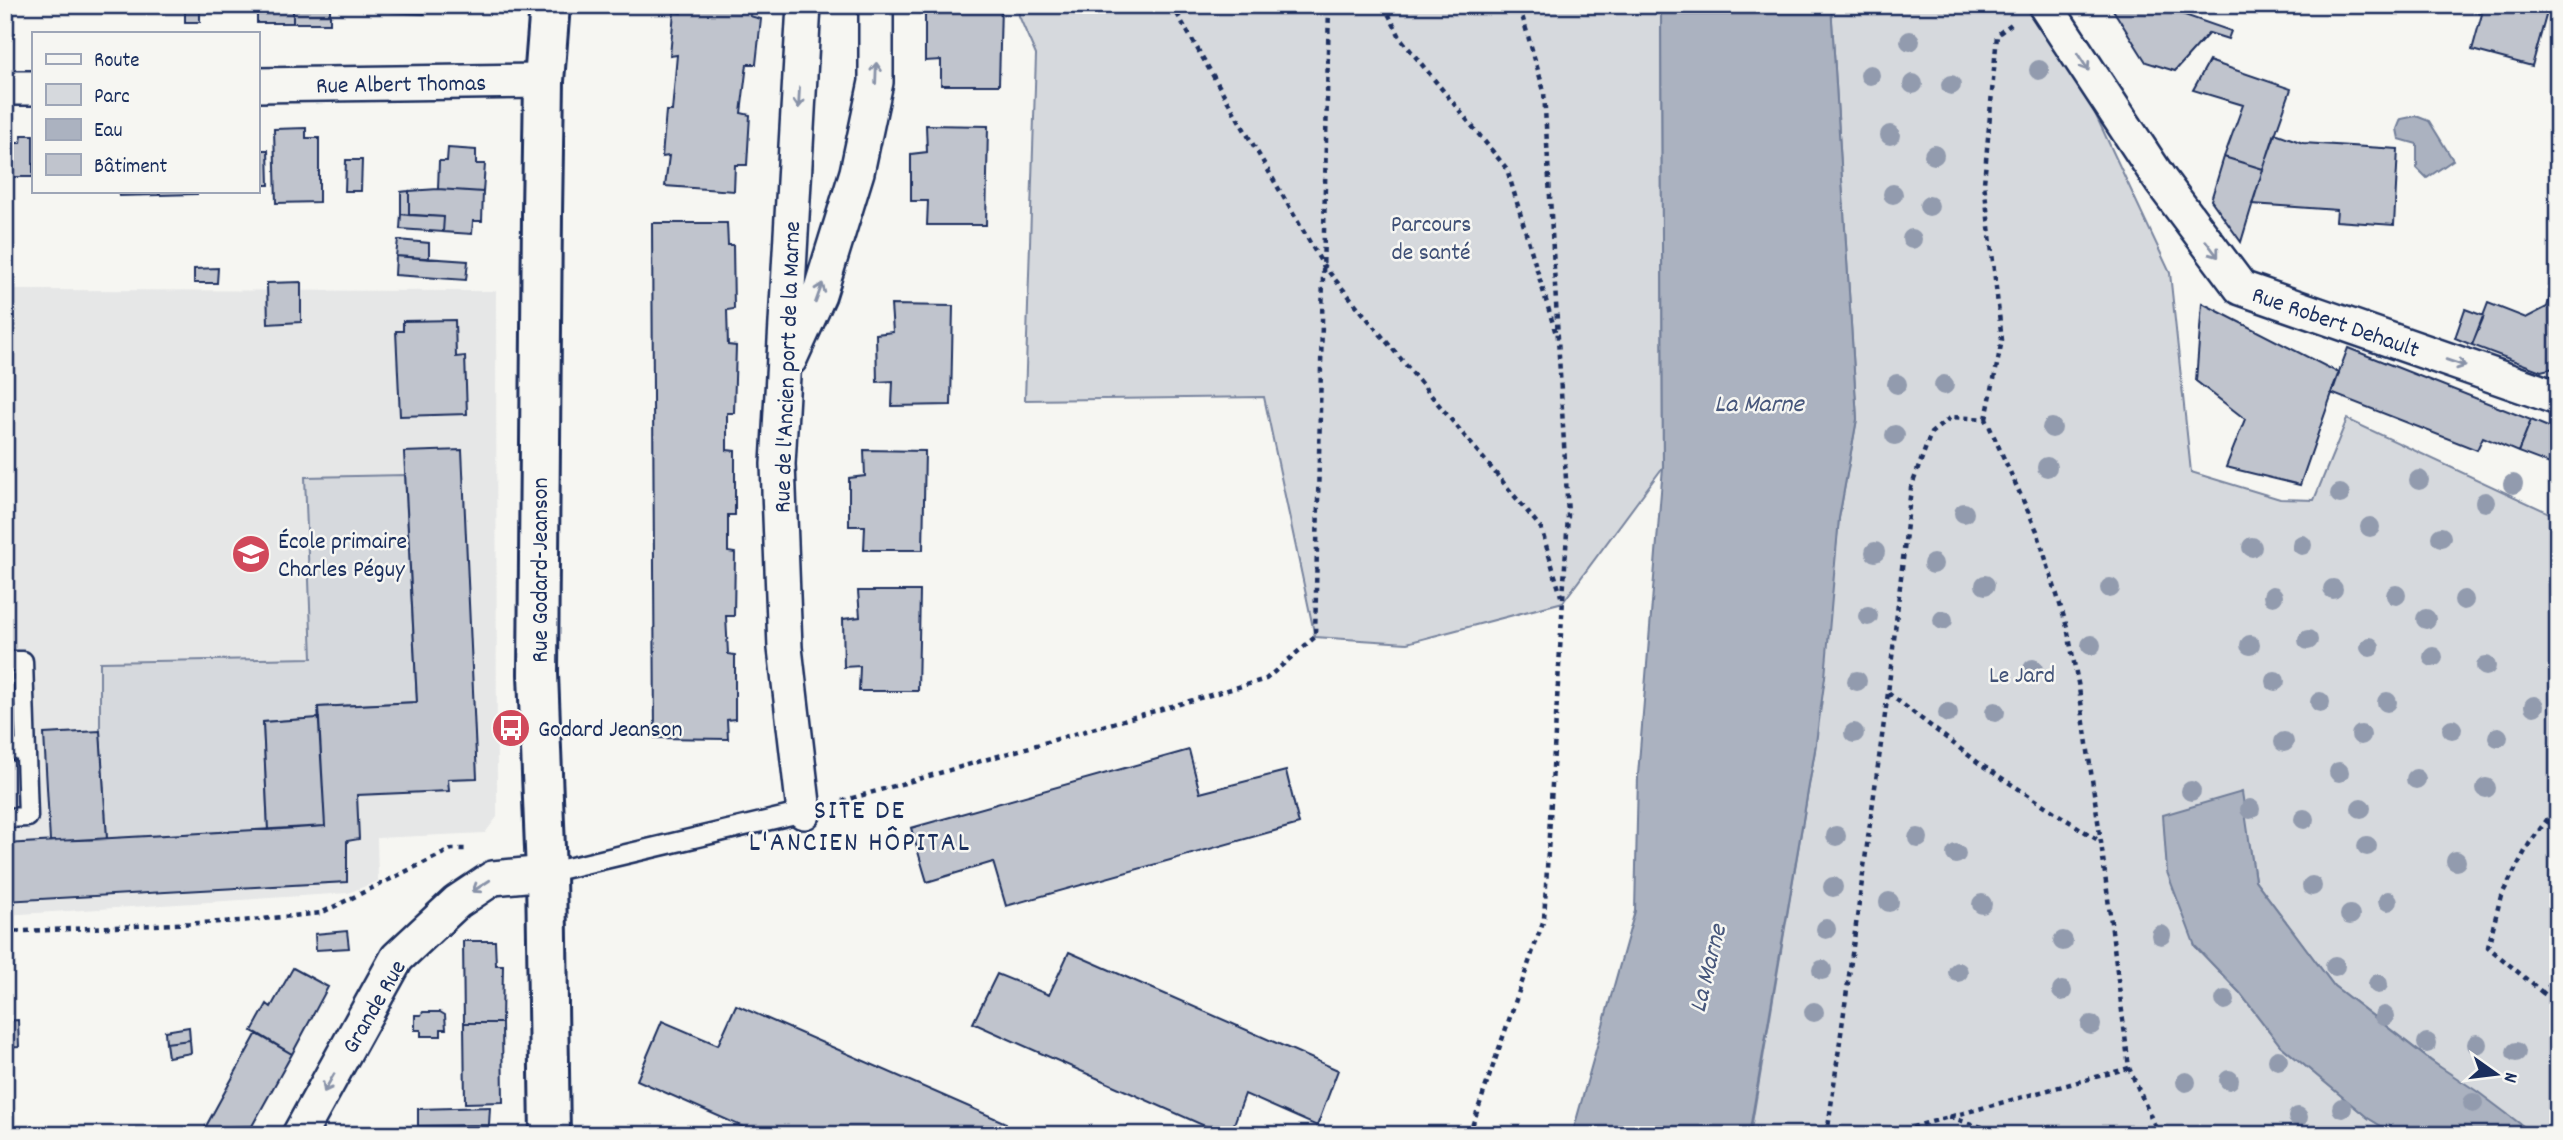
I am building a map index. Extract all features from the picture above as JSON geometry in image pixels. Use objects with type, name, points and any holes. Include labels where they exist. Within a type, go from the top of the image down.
[{"type":"street","name":"Rue Godard-Jeanson","points":[[550,5],[544,81],[538,674],[546,873],[550,1135]]},
{"type":"street","name":"Rue de l'Ancien port de la Marne","points":[[804,5],[778,464],[785,648],[804,812]]},
{"type":"street","points":[[782,378],[819,295],[857,172],[876,82],[876,5]]},
{"type":"street","name":"Rue Robert Dehault","points":[[2045,5],[2161,181],[2241,288],[2558,398]]},
{"type":"street","name":"Rue Albert Thomas","points":[[259,85],[544,81]]},
{"type":"street","points":[[5,88],[32,88]]},
{"type":"street","name":"Grande Rue","points":[[299,1135],[397,958],[457,902],[493,878],[546,873]]},
{"type":"lane","points":[[5,661],[23,661],[28,817],[5,818]]},
{"type":"lane","points":[[5,750],[26,749]]},
{"type":"lane","points":[[546,873],[804,812]]},
{"type":"path","points":[[1172,5],[1323,265],[1541,528],[1563,602]]},
{"type":"path","points":[[804,812],[1266,679],[1315,637],[1329,5]]},
{"type":"path","points":[[1384,5],[1401,38],[1507,169],[1559,343]]},
{"type":"path","points":[[1469,1135],[1544,919],[1568,515],[1544,91],[1519,5]]},
{"type":"path","points":[[2015,20],[1997,36],[1984,183],[2002,340],[1986,419],[2037,531],[2067,627],[2101,842],[2129,1068],[2159,1135]]},
{"type":"path","points":[[1828,1135],[1888,693],[1911,488],[1931,433],[1951,417],[1986,419]]},
{"type":"path","points":[[1888,693],[1980,764],[2101,842]]},
{"type":"path","points":[[2558,805],[2529,844],[2501,896],[2488,947],[2558,1003]]},
{"type":"path","points":[[2546,820],[2558,831]]},
{"type":"path","points":[[5,932],[241,921],[321,913],[452,849],[489,849],[493,878]]},
{"type":"path","points":[[2543,993],[2558,976]]},
{"type":"path","points":[[1883,1135],[2129,1068]]},
{"type":"path","points":[[1949,1117],[2008,1135]]},
{"type":"shaded area","name":"École primaire Charles Péguy","points":[[5,290],[496,291],[497,817],[485,833],[377,838],[378,881],[348,893],[5,915]]},
{"type":"green space","name":"Parcours de santé","points":[[1018,5],[1661,5],[1663,467],[1563,602],[1407,643],[1315,637],[1264,397],[1025,400],[1036,55],[1019,16]]},
{"type":"green space","name":"Le Jard","points":[[1831,5],[2044,5],[2170,273],[2191,472],[2280,499],[2314,500],[2347,419],[2558,517],[2558,1135],[2528,1135],[2334,986],[2255,880],[2241,793],[2195,946],[2240,993],[2280,1045],[2368,1118],[2396,1135],[1750,1135],[1815,750],[1839,518],[1857,419]]},
{"type":"green space","points":[[405,475],[417,702],[319,707],[319,718],[263,722],[268,830],[107,839],[100,731],[100,662],[312,658],[305,477]]},
{"type":"water","name":"La Marne","points":[[1661,5],[1831,5],[1857,419],[1839,518],[1825,677],[1815,750],[1749,1135],[1572,1135],[1635,911],[1638,775],[1663,467]]},
{"type":"water","points":[[2416,116],[2429,121],[2453,160],[2427,178],[2417,168],[2417,144],[2399,139],[2397,129],[2401,119]]},
{"type":"water","points":[[2242,792],[2255,880],[2334,986],[2431,1061],[2535,1135],[2396,1135],[2368,1118],[2280,1045],[2240,993],[2195,946],[2167,872],[2163,815]]},
{"type":"building","points":[[185,5],[200,5],[200,22],[185,22]]},
{"type":"building","points":[[257,5],[293,5],[293,23],[257,23]]},
{"type":"building","points":[[293,5],[330,5],[330,23],[293,23]]},
{"type":"building","points":[[391,5],[407,5],[407,13],[391,12]]},
{"type":"building","points":[[407,5],[425,5],[424,14],[407,13]]},
{"type":"building","points":[[682,5],[751,5],[750,16],[761,19],[756,64],[747,64],[741,113],[750,115],[747,165],[735,165],[734,191],[665,186],[669,156],[662,157],[666,111],[672,111],[677,55],[670,56],[674,12],[681,13]]},
{"type":"building","points":[[941,5],[1001,5],[999,85],[941,85],[941,60],[925,61],[925,13],[941,11]]},
{"type":"building","points":[[2110,5],[2156,5],[2231,31],[2228,39],[2209,33],[2175,71],[2146,62]]},
{"type":"building","points":[[2463,5],[2549,5],[2532,66],[2472,50],[2482,14],[2466,10]]},
{"type":"building","points":[[2209,61],[2291,89],[2263,169],[2224,157],[2243,105],[2193,90]]},
{"type":"building","points":[[926,125],[988,126],[986,225],[927,225],[928,201],[911,201],[911,154],[927,152]]},
{"type":"building","points":[[306,128],[306,138],[319,138],[319,202],[276,203],[274,129]]},
{"type":"building","points":[[2275,133],[2303,143],[2398,149],[2394,225],[2336,221],[2337,210],[2252,204]]},
{"type":"building","points":[[22,135],[32,135],[32,177],[5,177],[5,151],[14,151],[14,143],[21,143]]},
{"type":"building","points":[[448,148],[476,150],[476,164],[485,164],[483,192],[438,189],[439,161],[447,161]]},
{"type":"building","points":[[259,150],[268,150],[269,185],[259,185]]},
{"type":"building","points":[[2224,157],[2263,169],[2241,242],[2211,200]]},
{"type":"building","points":[[346,160],[362,160],[361,191],[345,191]]},
{"type":"building","points":[[438,189],[483,192],[482,221],[473,221],[472,234],[443,232],[444,217],[409,215],[409,191]]},
{"type":"building","points":[[409,191],[409,215],[401,214],[401,192]]},
{"type":"building","points":[[119,192],[159,192],[159,195],[119,196]]},
{"type":"building","points":[[159,192],[197,192],[197,194],[159,195]]},
{"type":"building","points":[[401,214],[444,217],[443,232],[400,229]]},
{"type":"building","points":[[652,223],[727,223],[728,245],[733,245],[734,309],[727,310],[728,345],[736,346],[734,413],[727,413],[727,450],[735,451],[735,515],[728,515],[728,552],[735,553],[734,616],[726,616],[728,654],[735,655],[735,719],[727,720],[728,739],[655,738]]},
{"type":"building","points":[[398,240],[429,243],[429,259],[396,256]]},
{"type":"building","points":[[396,256],[468,261],[466,280],[395,275]]},
{"type":"building","points":[[218,268],[217,283],[194,283],[194,269]]},
{"type":"building","points":[[2558,269],[2558,367],[2541,371],[2472,345],[2488,303],[2526,318],[2547,307]]},
{"type":"building","points":[[301,282],[301,322],[268,324],[267,283]]},
{"type":"building","points":[[2202,303],[2339,373],[2300,485],[2226,467],[2245,419],[2196,381]]},
{"type":"building","points":[[891,305],[953,306],[951,405],[892,406],[893,381],[877,382],[876,334],[893,332]]},
{"type":"building","points":[[2465,309],[2484,316],[2472,345],[2455,338]]},
{"type":"building","points":[[455,320],[456,357],[465,356],[467,414],[400,416],[396,331],[403,331],[403,321]]},
{"type":"building","points":[[2348,348],[2531,420],[2518,452],[2483,437],[2477,450],[2331,393]]},
{"type":"building","points":[[2531,420],[2558,431],[2558,467],[2518,452]]},
{"type":"building","points":[[462,450],[477,778],[448,779],[449,791],[357,795],[359,839],[347,841],[347,882],[5,901],[5,844],[325,826],[318,707],[417,702],[404,452]]},
{"type":"building","points":[[864,450],[925,451],[923,550],[864,550],[865,526],[849,526],[849,478],[865,476]]},
{"type":"building","points":[[858,591],[920,591],[918,691],[859,691],[860,666],[844,667],[843,619],[860,617]]},
{"type":"building","points":[[319,718],[325,826],[268,830],[263,722]]},
{"type":"building","points":[[100,731],[107,839],[50,841],[44,734]]},
{"type":"building","points":[[1189,750],[1200,793],[1286,771],[1299,824],[1006,906],[993,862],[927,882],[911,828]]},
{"type":"building","points":[[347,931],[349,948],[316,950],[315,934]]},
{"type":"building","points":[[463,941],[495,941],[496,965],[503,965],[502,1023],[464,1023]]},
{"type":"building","points":[[1069,952],[1338,1070],[1317,1126],[1245,1094],[1230,1135],[1225,1135],[973,1023],[997,974],[1049,995]]},
{"type":"building","points":[[293,968],[328,987],[292,1054],[252,1031],[267,1004],[271,1007]]},
{"type":"building","points":[[736,1005],[1006,1123],[1001,1135],[761,1135],[637,1080],[662,1021],[718,1045]]},
{"type":"building","points":[[423,1012],[440,1012],[445,1015],[446,1029],[441,1029],[441,1036],[421,1036],[421,1030],[415,1030],[415,1015],[421,1015]]},
{"type":"building","points":[[18,1020],[19,1047],[5,1048],[5,1021]]},
{"type":"building","points":[[464,1023],[502,1023],[503,1102],[465,1103]]},
{"type":"building","points":[[189,1027],[190,1040],[166,1043],[165,1031]]},
{"type":"building","points":[[257,1033],[292,1054],[252,1126],[205,1128]]},
{"type":"building","points":[[190,1040],[191,1053],[168,1057],[166,1043]]},
{"type":"building","points":[[490,1107],[489,1125],[418,1126],[418,1109]]},
{"type":"building","points":[[489,1125],[489,1135],[419,1135],[418,1126]]},
{"type":"building","points":[[252,1126],[247,1135],[201,1135],[205,1128]]},
{"type":"building","points":[[379,1127],[399,1127],[399,1133],[403,1135],[375,1135],[379,1133]]},
{"type":"place","name":"École primaire Charles Péguy","points":[[251,554]]},
{"type":"place","name":"Godard Jeanson","points":[[511,728]]},
{"type":"district","name":"SITE DE L'ANCIEN HÔPITAL","points":[[860,824]]}]
